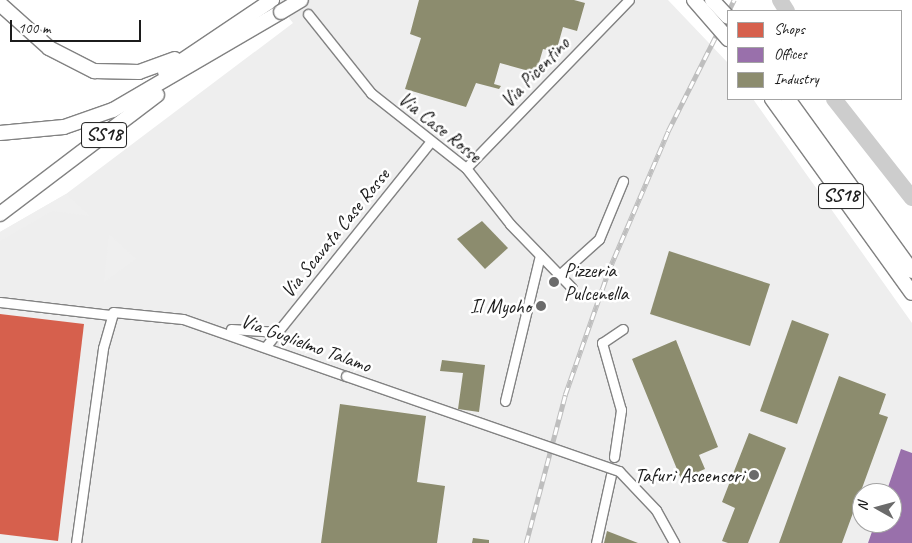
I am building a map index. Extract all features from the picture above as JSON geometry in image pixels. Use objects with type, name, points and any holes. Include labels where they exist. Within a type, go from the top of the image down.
[{"type":"highway","name":"SS18","points":[[0,124],[53,120],[89,111],[133,91],[271,0]]},
{"type":"highway","name":"SS18","points":[[0,133],[46,130],[100,116],[209,56],[300,0]]},
{"type":"highway","points":[[694,0],[727,38]]},
{"type":"highway","points":[[712,0],[727,16]]},
{"type":"highway","name":"SS18","points":[[0,4],[54,51],[105,73],[148,70],[206,42]]},
{"type":"highway","name":"SS18","points":[[0,214],[209,56]]},
{"type":"highway","name":"SS18","points":[[773,100],[912,293]]},
{"type":"highway","name":"SS18","points":[[789,100],[912,271]]},
{"type":"street","name":"Via Picentino","points":[[466,168],[629,0]]},
{"type":"street","name":"Via Case Rosse","points":[[308,14],[371,94],[430,142],[466,168],[540,255],[572,288]]},
{"type":"street","name":"Via Scavata Case Rosse","points":[[267,345],[430,142]]},
{"type":"street","points":[[559,275],[599,239],[623,181]]},
{"type":"street","points":[[505,401],[540,255]]},
{"type":"street","name":"Via Guglielmo Talamo","points":[[0,302],[110,315],[117,311],[142,313],[215,328],[267,345],[346,376],[619,471],[656,510],[674,543]]},
{"type":"street","points":[[75,543],[110,315]]},
{"type":"street","points":[[215,328],[278,332]]},
{"type":"street","points":[[614,458],[621,410],[602,343],[623,329]]},
{"type":"street","points":[[596,543],[611,475]]},
{"type":"shaded area","points":[[275,0],[668,0],[727,62],[727,100],[754,100],[912,323],[912,543],[0,543],[0,232],[66,194],[293,23]]},
{"type":"shaded area","points":[[66,194],[90,216],[52,211],[0,241],[0,232]]},
{"type":"shaded area","points":[[109,234],[136,259],[104,282]]},
{"type":"building: Shops","points":[[0,314],[84,324],[58,541],[0,534]]},
{"type":"building: Offices","points":[[901,449],[912,453],[912,543],[868,543],[872,533],[902,533],[902,483],[889,483]]},
{"type":"building: Industry","points":[[419,0],[574,0],[585,3],[577,31],[563,27],[556,52],[543,49],[536,73],[500,63],[494,84],[501,86],[499,89],[476,83],[466,107],[405,89],[421,38],[410,34]]},
{"type":"building: Industry","points":[[482,221],[508,248],[485,269],[457,239]]},
{"type":"building: Industry","points":[[669,251],[770,284],[750,346],[650,314]]},
{"type":"building: Industry","points":[[792,320],[829,334],[797,424],[760,411]]},
{"type":"building: Industry","points":[[676,340],[718,447],[699,455],[705,469],[681,479],[632,359]]},
{"type":"building: Industry","points":[[442,360],[485,365],[479,412],[458,409],[463,373],[440,371]]},
{"type":"building: Industry","points":[[839,376],[886,394],[879,414],[888,417],[864,483],[852,483],[852,516],[842,543],[779,543]]},
{"type":"building: Industry","points":[[340,404],[426,416],[417,482],[445,486],[437,543],[321,543]]},
{"type":"building: Industry","name":"Tafuri Ascensori","points":[[749,433],[786,448],[748,543],[728,543],[722,541],[735,508],[722,502]]},
{"type":"building: Industry","points":[[607,531],[638,543],[604,543]]},
{"type":"building: Industry","points":[[473,538],[489,540],[489,543],[472,543]]},
{"type":"waterway","points":[[780,0],[786,10]]},
{"type":"waterway","points":[[835,100],[912,198]]},
{"type":"railway","points":[[729,10],[734,0]]},
{"type":"railway","points":[[526,543],[565,395],[608,272],[668,131],[727,14]]},
{"type":"place","name":"Pizzeria Pulcenella","points":[[554,282]]},
{"type":"place","name":"Il Myoho","points":[[541,306]]},
{"type":"place","name":"Tafuri Ascensori","points":[[754,475]]}]
